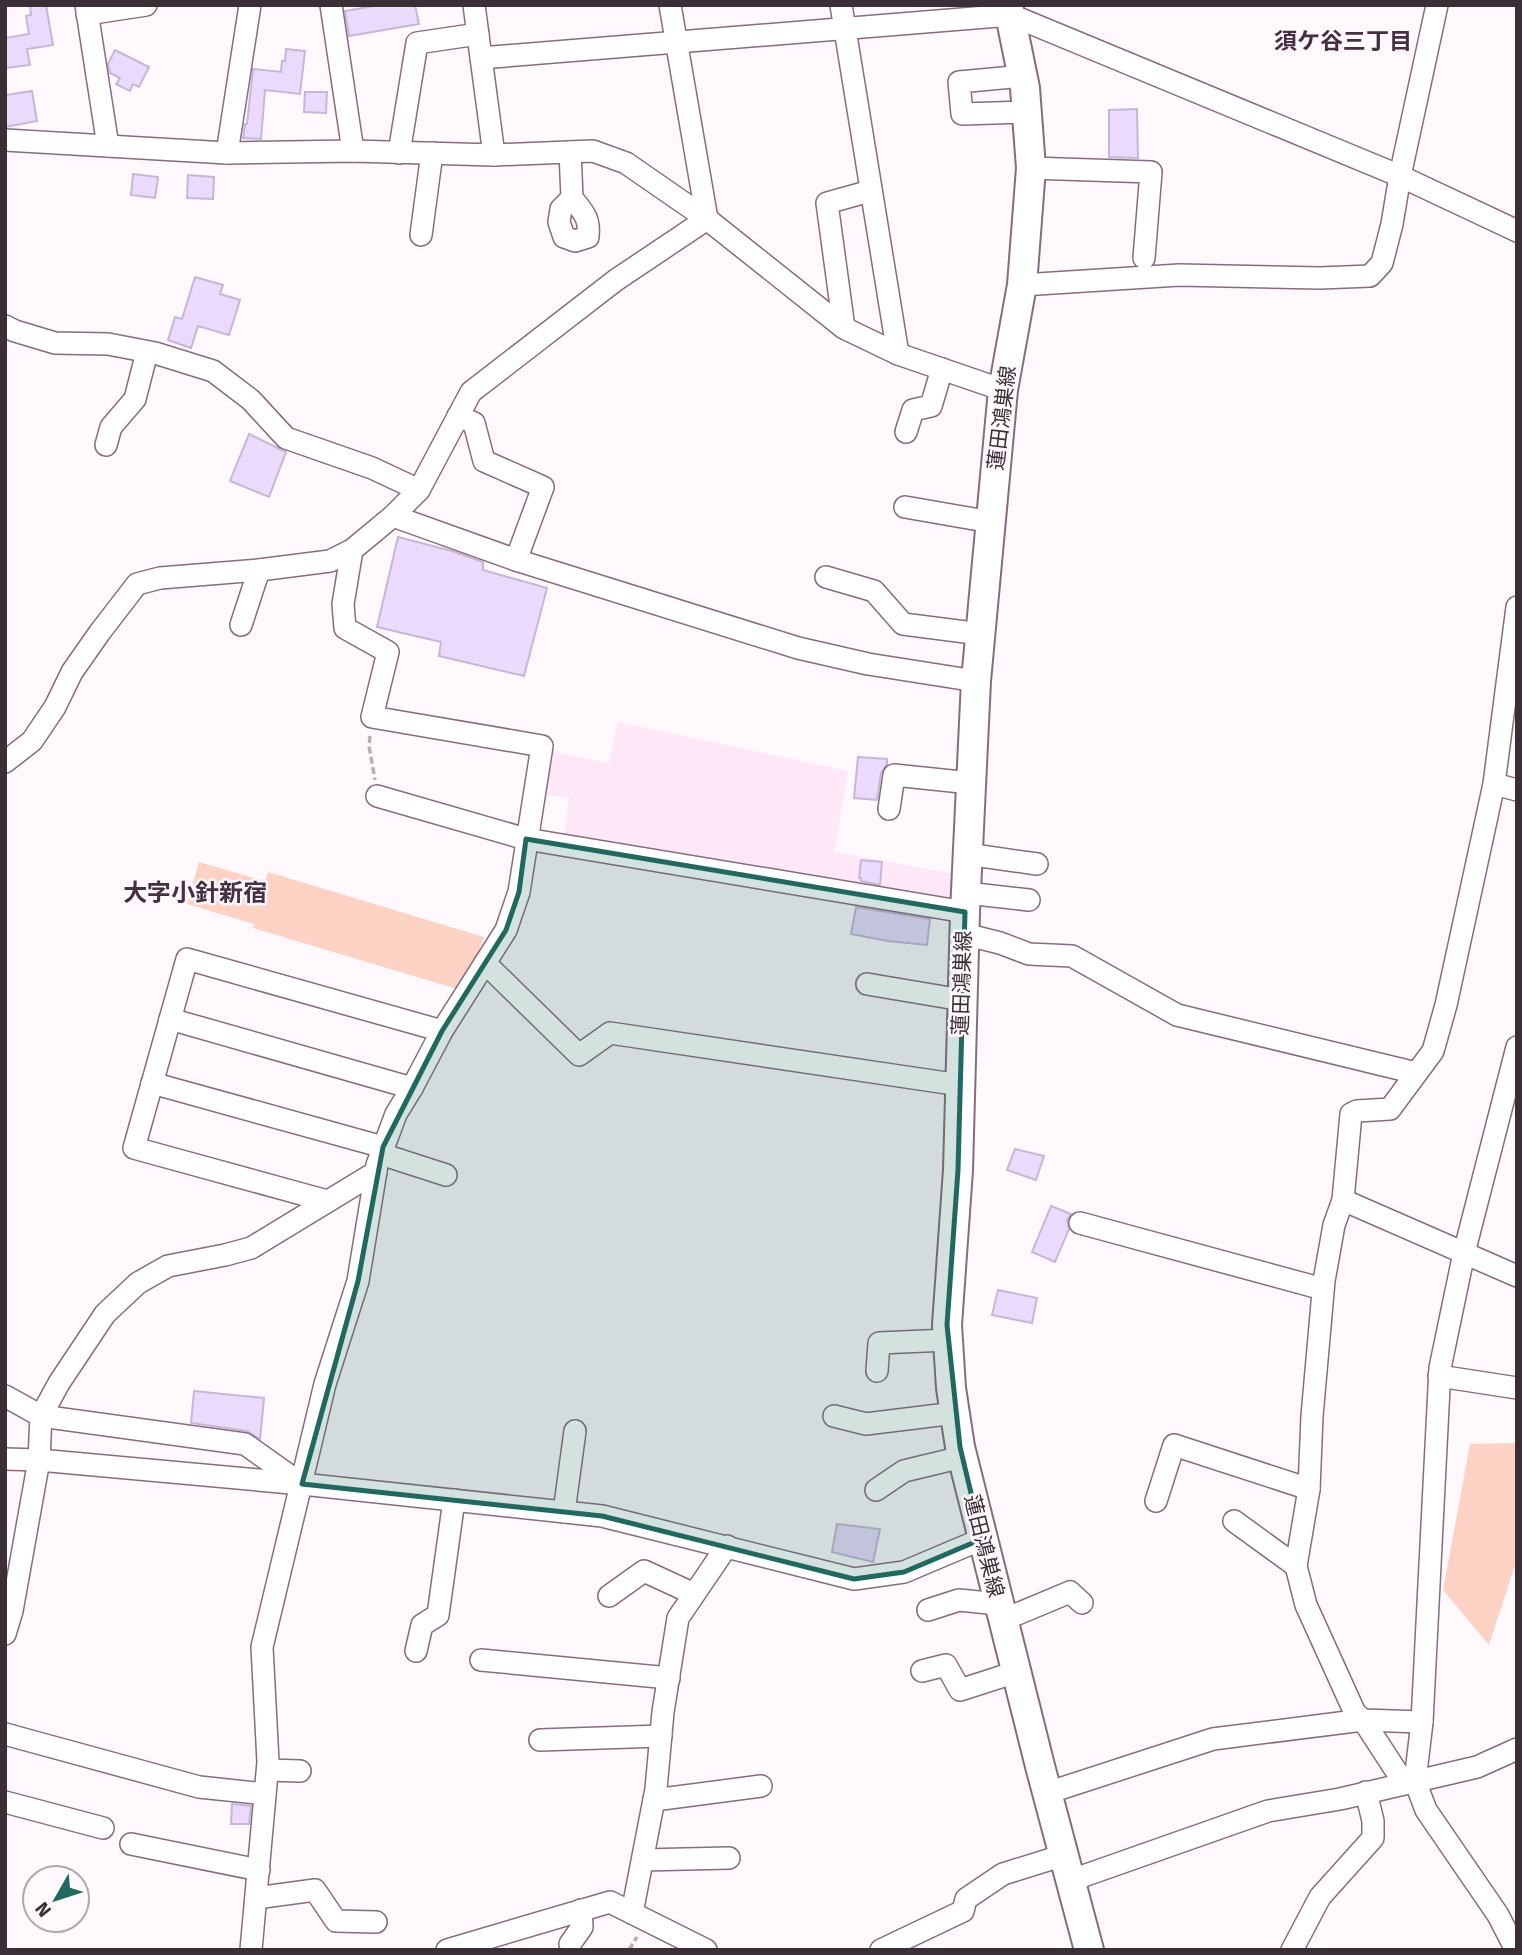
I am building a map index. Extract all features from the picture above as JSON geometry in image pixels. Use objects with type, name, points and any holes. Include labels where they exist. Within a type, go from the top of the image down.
[{"type":"main road","name":"蓮田鴻巣線","points":[[1009,10],[1023,76],[1031,168],[1023,285],[1003,390],[976,681],[967,854],[958,1170],[947,1325],[962,1457],[1089,1950]]},
{"type":"street","points":[[108,146],[87,10],[146,5]]},
{"type":"street","points":[[227,153],[250,5]]},
{"type":"street","points":[[331,5],[353,151]]},
{"type":"street","points":[[474,5],[494,155]]},
{"type":"street","points":[[670,5],[707,219]]},
{"type":"street","points":[[841,5],[898,354]]},
{"type":"street","points":[[1023,285],[1179,275],[1320,278],[1370,276],[1382,264],[1392,224],[1437,5]]},
{"type":"street","points":[[481,58],[845,28],[1009,10],[1400,176],[1517,231]]},
{"type":"street","points":[[399,153],[417,43],[478,34]]},
{"type":"street","points":[[1023,76],[959,82],[962,114],[1027,112]]},
{"type":"street","points":[[5,140],[227,153],[353,151],[494,155],[593,151],[626,163],[707,219],[844,328],[898,354],[1003,390]]},
{"type":"street","points":[[570,152],[572,198]]},
{"type":"street","points":[[421,235],[432,153]]},
{"type":"street","points":[[1031,168],[1151,172],[1144,258]]},
{"type":"street","points":[[844,328],[827,203],[870,191]]},
{"type":"street","points":[[5,762],[32,741],[55,707],[72,671],[137,584],[160,578],[330,561],[352,550],[419,490],[471,391],[616,281],[707,219]]},
{"type":"street","points":[[5,326],[55,342],[107,344],[147,352],[213,371],[251,400],[286,438],[372,468],[419,490]]},
{"type":"street","points":[[106,445],[111,426],[135,399],[147,352]]},
{"type":"street","points":[[906,432],[913,411],[930,406],[942,369]]},
{"type":"street","points":[[458,416],[474,423],[484,461],[543,487],[516,560]]},
{"type":"street","points":[[905,508],[991,522]]},
{"type":"street","points":[[393,516],[516,560],[798,648],[868,664],[976,681]]},
{"type":"street","points":[[251,1950],[268,1770],[262,1647],[325,1384],[358,1281],[380,1158],[396,1114],[442,1031],[506,930],[519,892],[542,746],[372,718],[388,652],[345,628],[343,604],[352,550]]},
{"type":"street","points":[[241,625],[259,569]]},
{"type":"street","points":[[826,578],[874,591],[903,624],[981,634]]},
{"type":"street","points":[[1517,607],[1494,784],[1446,1005],[1433,1051],[1390,1109],[1357,1111],[1351,1114],[1343,1200],[1334,1225],[1323,1289],[1312,1416],[1309,1489],[1296,1566],[1306,1605],[1355,1713],[1410,1782],[1498,1916],[1517,1950]]},
{"type":"street","points":[[889,809],[894,775],[971,783]]},
{"type":"street","points":[[1494,784],[1517,790]]},
{"type":"street","points":[[377,796],[526,839],[965,913],[1029,900]]},
{"type":"street","points":[[967,854],[1037,864]]},
{"type":"street","points":[[965,913],[1000,943],[1029,954],[1072,956],[1177,1015],[1416,1073]]},
{"type":"street","points":[[327,1201],[134,1148],[187,958],[442,1031]]},
{"type":"street","points":[[485,963],[579,1055],[610,1034],[960,1085]]},
{"type":"street","points":[[867,984],[962,1000]]},
{"type":"street","points":[[170,1019],[412,1088]]},
{"type":"street","points":[[1410,1782],[1422,1722],[1439,1376],[1464,1253],[1517,1046]]},
{"type":"street","points":[[152,1083],[380,1158],[446,1175]]},
{"type":"street","points":[[5,1634],[12,1611],[39,1460],[41,1416],[58,1383],[105,1314],[138,1283],[168,1266],[251,1248],[327,1201],[380,1158]]},
{"type":"street","points":[[1343,1200],[1517,1276]]},
{"type":"street","points":[[1080,1223],[1323,1289]]},
{"type":"street","points":[[877,1371],[879,1343],[948,1340]]},
{"type":"street","points":[[1439,1376],[1517,1388]]},
{"type":"street","points":[[5,1396],[41,1416],[245,1444],[302,1484]]},
{"type":"street","points":[[834,1416],[866,1424],[955,1413]]},
{"type":"street","points":[[564,1512],[575,1431]]},
{"type":"street","points":[[1156,1501],[1174,1445],[1309,1489]]},
{"type":"street","points":[[876,1490],[904,1471],[962,1457]]},
{"type":"street","points":[[5,1459],[302,1484],[602,1516],[854,1579],[904,1572],[982,1539]]},
{"type":"street","points":[[416,1651],[422,1625],[438,1615],[454,1500]]},
{"type":"street","points":[[1234,1521],[1296,1566]]},
{"type":"street","points":[[632,1913],[654,1800],[678,1618],[727,1546]]},
{"type":"street","points":[[609,1596],[644,1571],[694,1594]]},
{"type":"street","points":[[928,1610],[959,1600],[1000,1612],[1070,1592],[1082,1603]]},
{"type":"street","points":[[481,1660],[669,1678]]},
{"type":"street","points":[[922,1671],[946,1665],[960,1690],[1016,1672]]},
{"type":"street","points":[[1047,1793],[1213,1739],[1363,1720],[1422,1722]]},
{"type":"street","points":[[5,1734],[199,1787],[265,1794]]},
{"type":"street","points":[[540,1740],[661,1736]]},
{"type":"street","points":[[881,1950],[962,1911],[966,1899],[1003,1874],[1068,1868],[1268,1811],[1340,1799],[1477,1767],[1517,1749]]},
{"type":"street","points":[[268,1770],[300,1771]]},
{"type":"street","points":[[654,1800],[761,1786]]},
{"type":"street","points":[[1292,1950],[1320,1897],[1373,1838],[1373,1821],[1366,1792]]},
{"type":"street","points":[[5,1802],[103,1828]]},
{"type":"street","points":[[131,1844],[259,1870]]},
{"type":"street","points":[[643,1860],[729,1858]]},
{"type":"street","points":[[256,1898],[315,1890],[336,1921],[376,1922]]},
{"type":"street","points":[[446,1950],[610,1902],[706,1950]]},
{"type":"street","points":[[570,1944],[582,1927],[581,1910]]},
{"type":"path","points":[[372,718],[369,746],[377,796]]},
{"type":"highlighted area","points":[[526,839],[965,912],[958,1170],[947,1325],[960,1447],[982,1539],[904,1572],[854,1579],[602,1516],[302,1484],[358,1281],[383,1147],[442,1031],[506,930],[519,892]]},
{"type":"shaded area","points":[[618,722],[848,771],[834,852],[956,874],[951,902],[564,838],[569,798],[540,794],[549,751],[609,763]]},
{"type":"shaded area","points":[[199,862],[265,881],[268,872],[484,937],[464,991],[253,928],[254,924],[187,904]]},
{"type":"shaded area","points":[[1517,1443],[1517,1559],[1489,1645],[1443,1590],[1470,1444]]},
{"type":"building","points":[[30,5],[46,5],[53,45],[27,49],[30,65],[5,68],[5,38],[29,34],[26,16],[31,15]]},
{"type":"building","points":[[379,5],[415,5],[419,24],[349,36],[345,11]]},
{"type":"building","points":[[286,49],[305,51],[300,94],[265,90],[261,139],[243,138],[253,69],[281,72]]},
{"type":"building","points":[[115,50],[149,67],[139,87],[133,84],[130,91],[116,84],[120,78],[110,73],[108,64]]},
{"type":"building","points":[[32,91],[37,121],[5,127],[5,95]]},
{"type":"building","points":[[305,92],[327,92],[326,113],[304,112]]},
{"type":"building","points":[[1137,109],[1138,158],[1109,157],[1109,110]]},
{"type":"building","points":[[133,174],[158,177],[155,198],[131,195]]},
{"type":"building","points":[[188,175],[214,177],[213,199],[187,198]]},
{"type":"building","points":[[195,277],[223,285],[220,294],[240,300],[229,335],[198,326],[191,348],[168,340],[175,317],[182,319]]},
{"type":"building","points":[[249,434],[286,452],[269,497],[230,481]]},
{"type":"building","points":[[398,537],[452,551],[483,562],[483,570],[547,588],[524,676],[439,656],[441,642],[377,627]]},
{"type":"building","points":[[858,757],[887,759],[881,773],[877,800],[854,798]]},
{"type":"building","points":[[861,860],[882,862],[880,885],[861,881]]},
{"type":"building","points":[[856,907],[930,919],[927,945],[851,934]]},
{"type":"building","points":[[1015,1149],[1044,1156],[1036,1180],[1007,1170]]},
{"type":"building","points":[[1051,1206],[1071,1214],[1067,1220],[1069,1229],[1055,1262],[1032,1252]]},
{"type":"building","points":[[998,1290],[1037,1298],[1032,1323],[992,1315]]},
{"type":"building","points":[[194,1391],[264,1398],[260,1439],[247,1431],[191,1423]]},
{"type":"building","points":[[837,1524],[880,1529],[873,1562],[832,1552]]},
{"type":"building","points":[[232,1804],[251,1806],[249,1824],[231,1824]]},
{"type":"district","name":"須ケ谷三丁目","points":[[1343,41]]},
{"type":"district","name":"大字小針新宿","points":[[195,893]]}]
